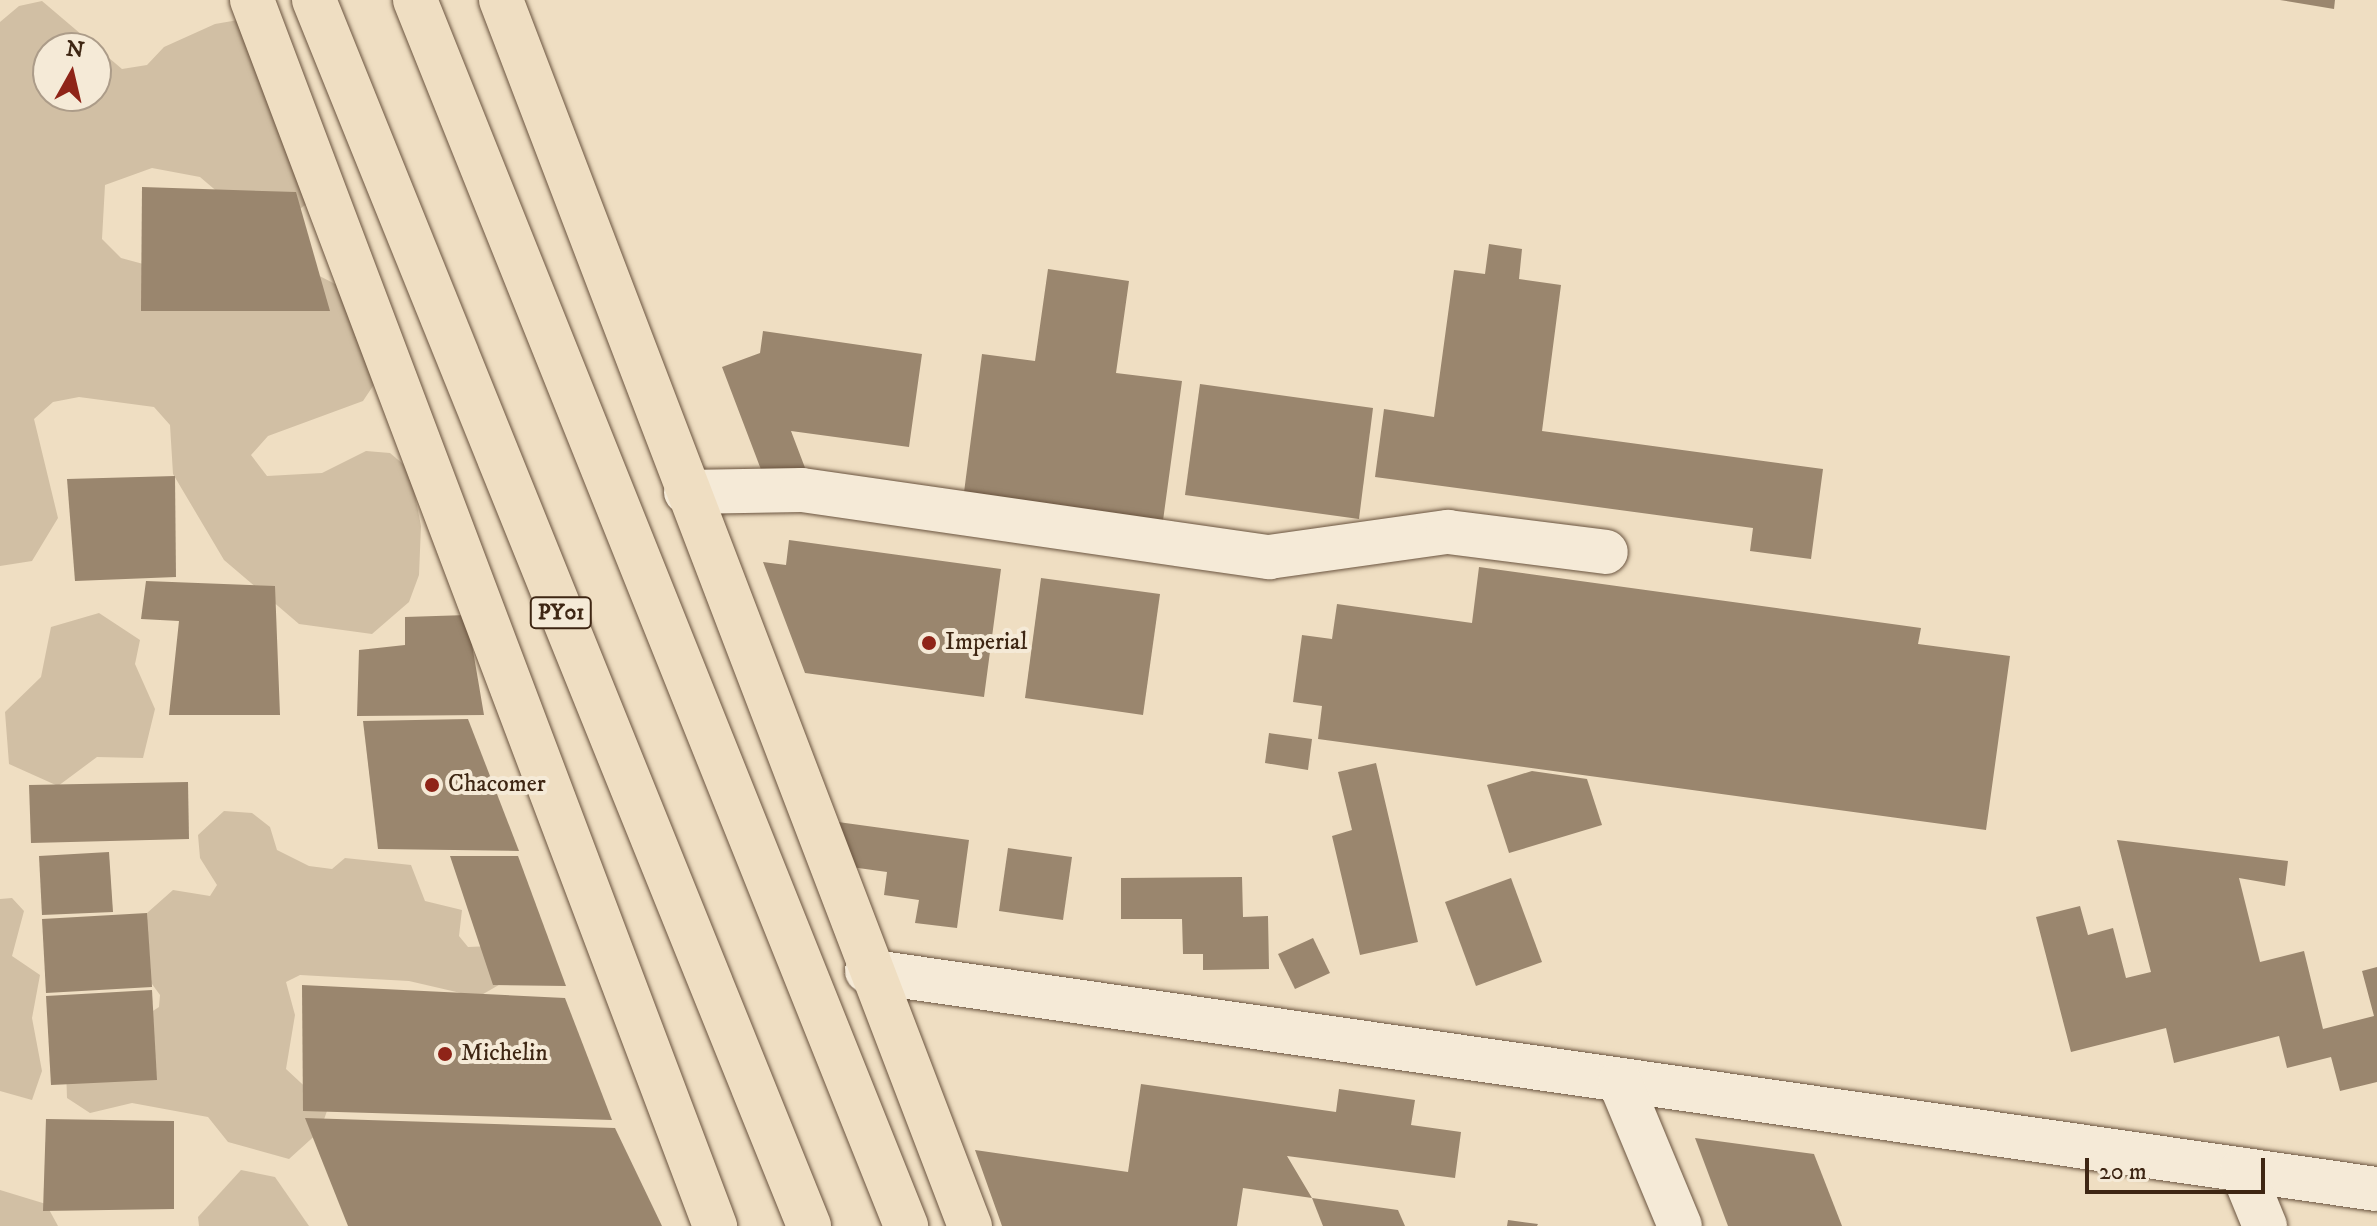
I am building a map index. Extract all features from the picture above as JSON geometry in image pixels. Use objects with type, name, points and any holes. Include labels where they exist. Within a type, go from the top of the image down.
[{"type":"highway","points":[[252,0],[715,1226]]},
{"type":"highway","name":"PY01","points":[[314,0],[809,1226]]},
{"type":"highway","points":[[415,0],[906,1226]]},
{"type":"highway","points":[[501,0],[867,971],[970,1226]]},
{"type":"street","points":[[686,492],[802,490],[1269,557],[1448,532],[1606,552]]},
{"type":"street","points":[[867,971],[2377,1189]]},
{"type":"street","points":[[1620,1082],[1680,1226]]},
{"type":"street","points":[[2242,1170],[2265,1226]]},
{"type":"shaded area","points":[[42,1],[78,32],[32,32],[32,112],[112,112],[112,60],[122,69],[147,65],[164,47],[215,24],[244,19],[309,202],[288,218],[240,211],[200,177],[152,168],[105,185],[102,239],[121,258],[169,271],[302,267],[376,305],[377,380],[363,401],[268,436],[251,455],[267,476],[322,473],[366,451],[390,453],[410,470],[421,526],[419,575],[409,602],[372,634],[299,624],[224,560],[173,474],[170,425],[154,407],[79,397],[53,402],[34,419],[58,518],[32,561],[0,566],[0,22],[19,6]]},
{"type":"shaded area","points":[[99,613],[140,640],[135,664],[155,709],[143,758],[97,757],[58,786],[9,764],[5,712],[41,677],[51,627]]},
{"type":"shaded area","points":[[224,811],[252,813],[270,827],[277,850],[309,866],[332,869],[345,858],[411,865],[425,901],[462,910],[459,936],[468,947],[492,946],[511,978],[478,997],[409,981],[300,975],[286,982],[295,1015],[286,1069],[328,1108],[320,1131],[289,1159],[228,1142],[208,1117],[132,1103],[90,1113],[67,1098],[66,1068],[159,1007],[160,995],[144,973],[138,921],[173,890],[210,896],[217,885],[200,858],[198,835]]},
{"type":"shaded area","points":[[12,898],[24,911],[12,956],[40,975],[32,1018],[42,1071],[32,1100],[0,1091],[0,899]]},
{"type":"shaded area","points":[[241,1170],[275,1177],[309,1226],[199,1226],[198,1217]]},
{"type":"shaded area","points":[[0,1190],[46,1204],[58,1226],[0,1226]]},
{"type":"building","points":[[2280,0],[2335,0],[2334,9]]},
{"type":"building","points":[[142,187],[296,192],[330,311],[141,311]]},
{"type":"building","points":[[1489,244],[1522,249],[1519,279],[1561,285],[1542,431],[1823,469],[1811,559],[1750,551],[1753,528],[1375,477],[1384,409],[1434,417],[1454,270],[1485,274]]},
{"type":"building","points":[[1048,269],[1129,281],[1116,373],[1182,381],[1162,528],[963,500],[982,354],[1035,361]]},
{"type":"building","points":[[763,331],[922,354],[909,447],[791,431],[807,473],[768,488],[722,367],[760,353]]},
{"type":"building","points":[[1200,384],[1373,408],[1359,519],[1185,495]]},
{"type":"building","points":[[175,476],[176,577],[75,581],[67,479]]},
{"type":"building","points":[[789,540],[1001,569],[984,697],[805,673],[763,562],[786,565]]},
{"type":"building","points":[[1479,567],[1921,628],[1918,644],[2010,656],[1986,830],[1318,739],[1322,706],[1293,702],[1302,635],[1332,639],[1337,604],[1472,623]]},
{"type":"building","points":[[1041,578],[1160,594],[1143,715],[1025,698]]},
{"type":"building","points":[[146,581],[275,586],[280,715],[169,715],[179,621],[141,619]]},
{"type":"building","points":[[467,615],[484,715],[357,716],[359,650],[405,645],[405,617]]},
{"type":"building","name":"Chacomer","points":[[468,719],[519,851],[378,849],[363,721]]},
{"type":"building","points":[[1269,733],[1312,739],[1308,770],[1265,763]]},
{"type":"building","points":[[1376,763],[1418,942],[1360,955],[1332,836],[1352,830],[1338,772]]},
{"type":"building","points":[[1532,771],[1587,779],[1602,825],[1509,853],[1487,785]]},
{"type":"building","points":[[188,782],[189,839],[31,843],[29,785]]},
{"type":"building","points":[[838,822],[969,840],[957,928],[915,923],[919,900],[884,895],[887,872],[851,867]]},
{"type":"building","points":[[2117,840],[2288,861],[2285,886],[2239,878],[2260,962],[2304,951],[2323,1029],[2374,1016],[2362,971],[2377,967],[2377,1082],[2340,1091],[2331,1057],[2287,1068],[2279,1036],[2174,1063],[2166,1028],[2071,1052],[2036,917],[2080,906],[2088,935],[2113,928],[2126,978],[2151,972]]},
{"type":"building","points":[[1008,848],[1072,857],[1063,920],[999,911]]},
{"type":"building","points":[[109,852],[113,912],[42,915],[39,856]]},
{"type":"building","points":[[450,856],[518,856],[566,986],[493,985]]},
{"type":"building","points":[[1242,877],[1243,917],[1268,916],[1269,969],[1203,970],[1203,954],[1183,954],[1182,919],[1121,919],[1121,878]]},
{"type":"building","points":[[1511,878],[1542,962],[1476,986],[1445,902]]},
{"type":"building","points":[[147,913],[152,987],[46,993],[42,919]]},
{"type":"building","points":[[1313,938],[1330,973],[1295,989],[1278,954]]},
{"type":"building","name":"Michelin","points":[[302,985],[565,998],[612,1120],[303,1111]]},
{"type":"building","points":[[152,990],[157,1080],[51,1085],[46,996]]},
{"type":"building","points":[[1141,1084],[1336,1112],[1339,1089],[1415,1100],[1411,1125],[1461,1132],[1455,1178],[1287,1156],[1312,1198],[1243,1188],[1237,1226],[1002,1226],[975,1150],[1128,1172]]},
{"type":"building","points":[[305,1118],[615,1128],[662,1226],[348,1226]]},
{"type":"building","points":[[46,1119],[174,1121],[174,1209],[43,1211]]},
{"type":"building","points":[[1695,1138],[1814,1154],[1842,1226],[1728,1226]]},
{"type":"building","points":[[1312,1198],[1398,1210],[1405,1226],[1323,1226]]},
{"type":"building","points":[[1508,1220],[1538,1224],[1507,1226]]},
{"type":"place","name":"Imperial","points":[[929,643]]},
{"type":"place","name":"Chacomer","points":[[432,785]]},
{"type":"place","name":"Michelin","points":[[445,1054]]}]
